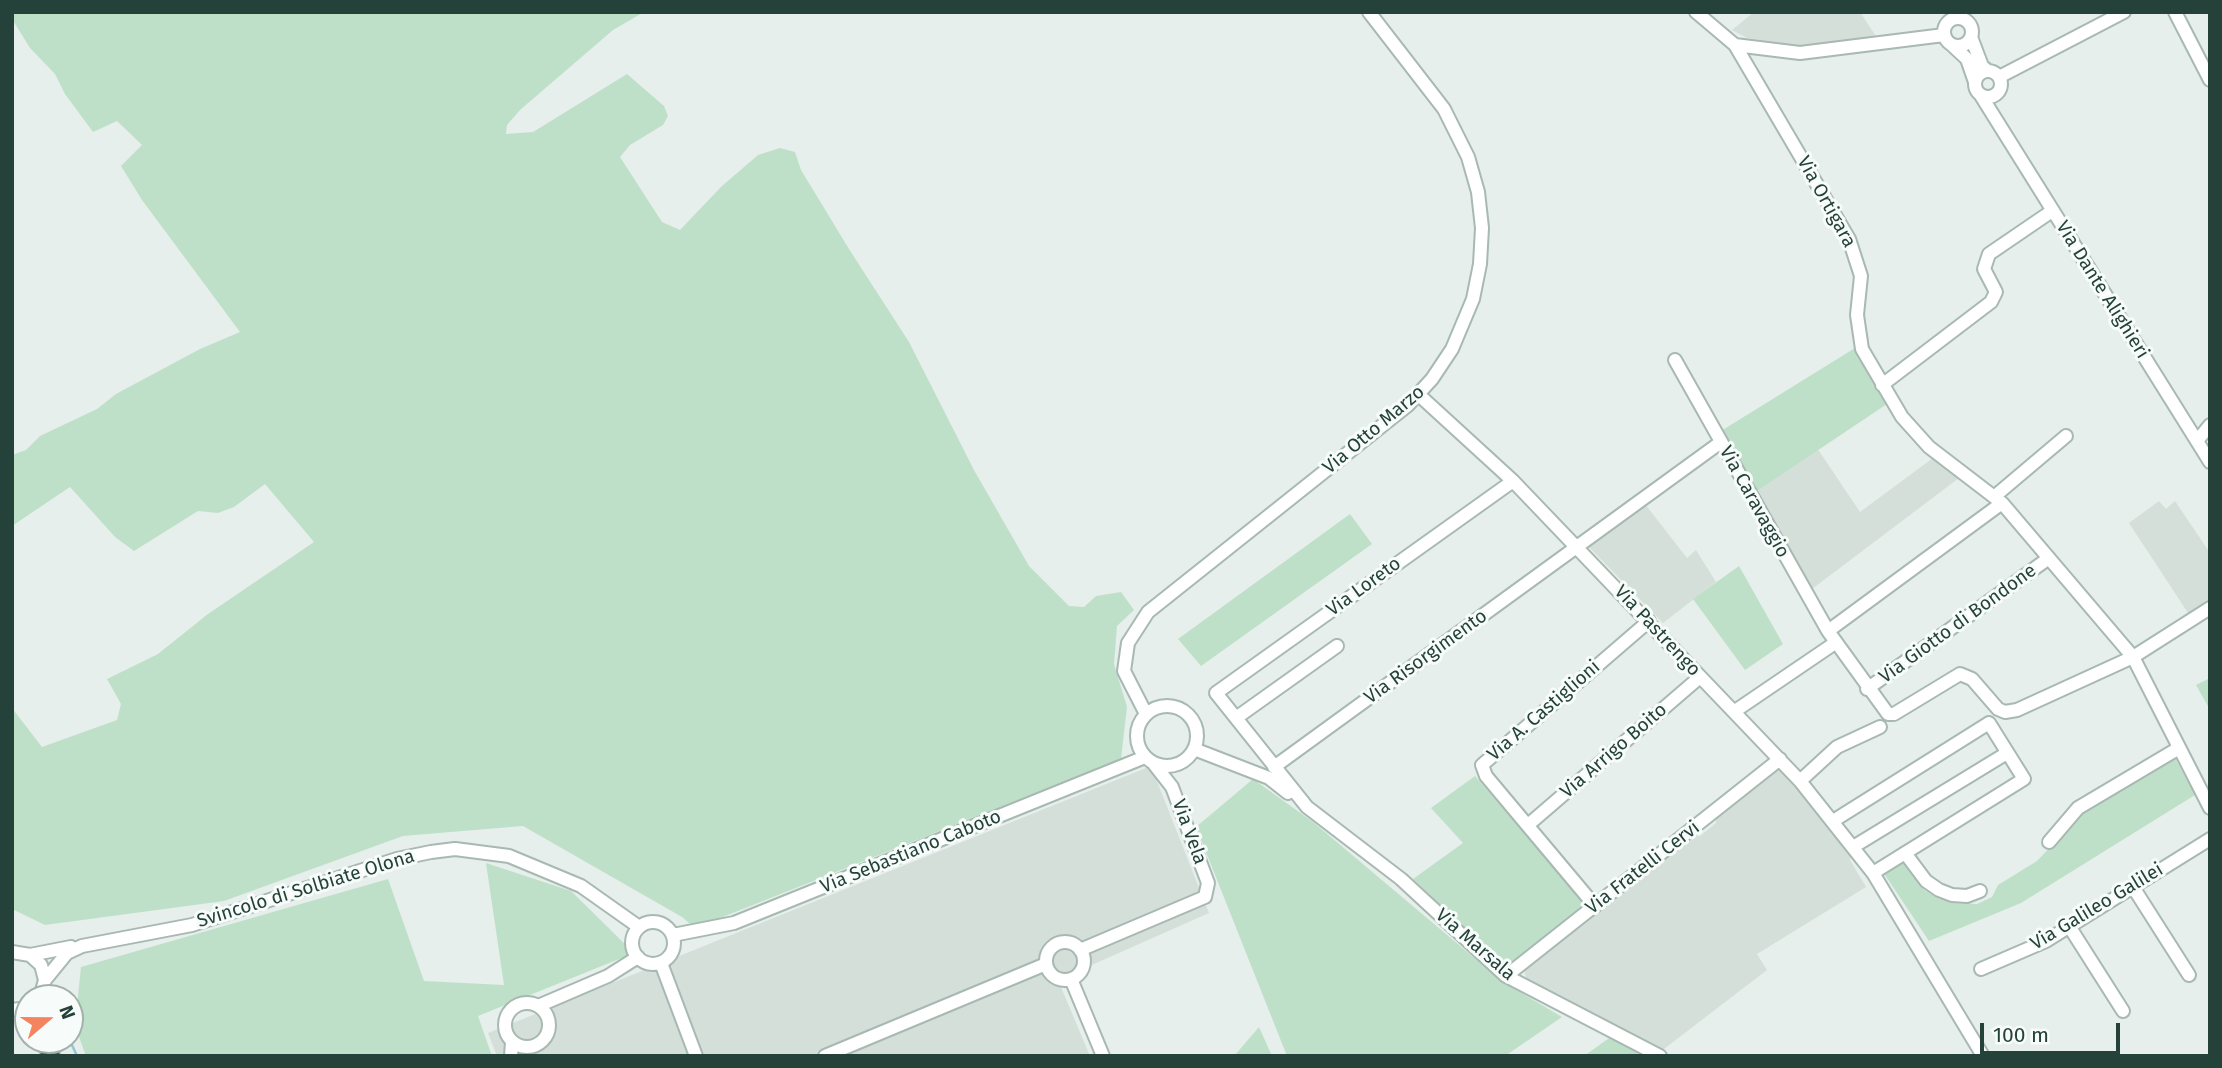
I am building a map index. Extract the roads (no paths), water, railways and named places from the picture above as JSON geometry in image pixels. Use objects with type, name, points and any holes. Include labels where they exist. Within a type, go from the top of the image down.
[{"type":"street","name":"Via Otto Marzo","points":[[1146,714],[1124,671],[1128,643],[1148,612],[1419,394],[1443,364],[1468,316],[1480,264],[1480,210],[1468,157],[1453,124],[1369,12]]},
{"type":"street","name":"Via Ortigara","points":[[1696,12],[1735,45],[1849,239],[1861,276],[1857,331],[1869,364],[1902,417],[1929,447],[1998,500],[2133,657],[2210,808]]},
{"type":"street","points":[[1999,91],[1992,96],[1978,88],[1979,74],[1993,74],[2124,12]]},
{"type":"street","points":[[2175,12],[2210,80]]},
{"type":"street","points":[[1735,45],[1800,53],[1961,19],[1967,24],[1982,66],[1993,74],[1999,91],[1997,118]]},
{"type":"street","name":"Via Dante Alighieri","points":[[1947,23],[1953,46],[1967,59],[1978,88],[2210,462]]},
{"type":"street","points":[[1953,46],[1963,46],[1967,24]]},
{"type":"street","points":[[1882,385],[1992,302],[1996,292],[1984,269],[1989,254],[2052,211]]},
{"type":"street","name":"Via Caravaggio","points":[[1675,360],[1831,637],[1883,711],[1894,714],[1960,674],[1972,679],[1998,709],[2010,712],[2133,657]]},
{"type":"street","name":"Via Pastrengo","points":[[1419,394],[1513,481],[1578,547],[1800,781],[1874,873],[1983,1056]]},
{"type":"street","points":[[2197,441],[2210,425]]},
{"type":"street","points":[[1735,711],[1831,637],[1998,500],[2066,436]]},
{"type":"street","name":"Via Risorgimento","points":[[1274,767],[1721,442]]},
{"type":"street","name":"Via Loreto","points":[[1216,693],[1513,481]]},
{"type":"street","name":"Via Giotto di Bondone","points":[[1867,689],[2049,558]]},
{"type":"street","points":[[2133,657],[2210,608]]},
{"type":"street","name":"Via A. Castiglioni","points":[[1595,906],[1482,769],[1484,760],[1649,621]]},
{"type":"street","points":[[1236,718],[1337,646]]},
{"type":"street","name":"Via Arrigo Boito","points":[[1528,825],[1700,677]]},
{"type":"street","name":"Via Marsala","points":[[1216,693],[1307,807]]},
{"type":"street","points":[[1165,706],[1185,712],[1196,729],[1194,749],[1181,763],[1173,766],[1149,760],[1139,749],[1137,730],[1146,714],[1165,706]]},
{"type":"street","points":[[1833,821],[1989,723],[2024,779],[1874,873]]},
{"type":"street","points":[[1800,781],[1837,747],[1880,727]]},
{"type":"street","points":[[2049,842],[2078,808],[2179,748]]},
{"type":"street","name":"Via Marsala","points":[[1194,749],[1269,778],[1401,879],[1506,976],[1660,1056]]},
{"type":"street","points":[[1853,847],[2007,752]]},
{"type":"street","name":"Via Fratelli Cervi","points":[[1506,976],[1780,759]]},
{"type":"street","name":"Via Sebastiano Caboto","points":[[639,927],[659,922],[673,935],[734,923],[1149,760]]},
{"type":"street","name":"Via Vela","points":[[825,1056],[1046,964],[1048,952],[1057,943],[1070,943],[1080,950],[1205,897],[1208,883],[1172,787],[1149,760]]},
{"type":"street","name":"Via Galileo Galilei","points":[[1981,970],[2046,941],[2210,839]]},
{"type":"street","name":"Svincolo di Solbiate Olona","points":[[12,952],[30,955],[192,925],[397,859],[455,849],[509,856],[536,866],[598,896],[639,927]]},
{"type":"street","points":[[1905,853],[1926,881],[1939,890],[1960,895],[1980,891]]},
{"type":"street","points":[[2133,887],[2189,975]]},
{"type":"street","points":[[2069,926],[2123,1011]]},
{"type":"street","points":[[639,927],[632,945],[638,957],[648,963],[661,962],[674,948],[673,935]]},
{"type":"street","name":"Svincolo di Solbiate Olona","points":[[44,984],[66,953],[82,946]]},
{"type":"street","points":[[1071,979],[1083,967],[1080,950]]},
{"type":"street","points":[[30,955],[41,965],[45,980]]},
{"type":"street","points":[[511,1056],[512,1042],[505,1030],[507,1015],[517,1005],[538,1006],[607,976],[638,957]]},
{"type":"street","points":[[661,962],[696,1056]]},
{"type":"street","points":[[1046,964],[1052,975],[1071,979]]},
{"type":"street","points":[[1071,979],[1103,1056]]},
{"type":"street","points":[[512,1042],[533,1046],[545,1038],[548,1031],[547,1016],[538,1006]]}]
